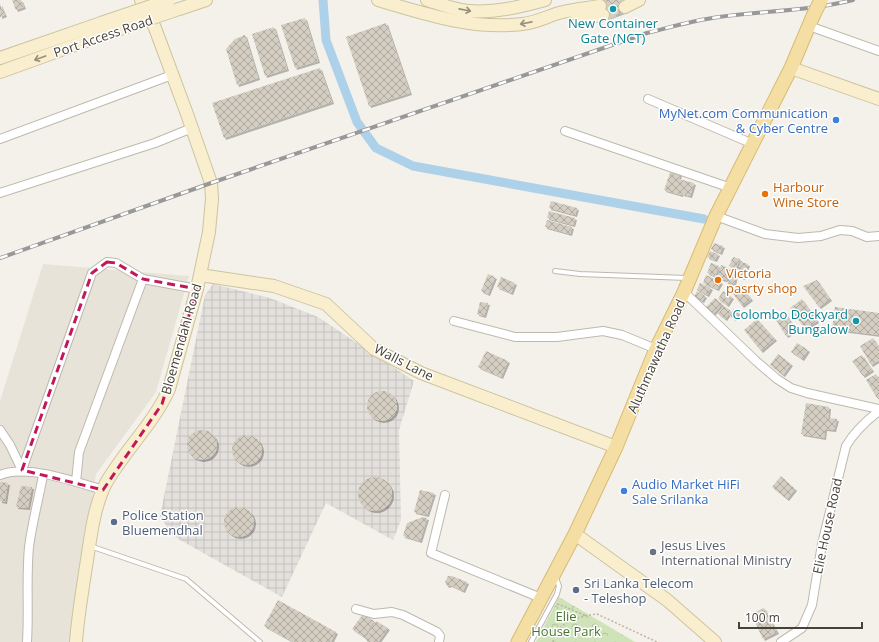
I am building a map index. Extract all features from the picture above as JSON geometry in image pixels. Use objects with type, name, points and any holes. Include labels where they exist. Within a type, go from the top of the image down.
[{"type":"main road","name":"Bloemendahl Road","points":[[76,642],[90,546],[97,509],[103,490],[120,462],[162,404],[169,389],[197,289],[209,232],[212,199],[211,183],[155,28],[141,0]]},
{"type":"main road","name":"Port Access Road","points":[[0,72],[169,0]]},
{"type":"main road","name":"Port Access Road","points":[[0,58],[180,9],[206,0]]},
{"type":"main road","points":[[378,0],[460,22],[496,26],[524,24],[545,19],[563,12],[599,7]]},
{"type":"main road","points":[[427,0],[468,11],[494,11],[514,8],[545,0]]},
{"type":"main road","points":[[625,7],[639,0]]},
{"type":"main road","name":"Aluthmawatha Road","points":[[518,642],[546,600],[553,574],[575,534],[616,448],[656,349],[684,292],[716,216],[791,68],[821,0]]},
{"type":"main road","points":[[563,12],[587,17],[599,7]]},
{"type":"main road","points":[[791,68],[879,99]]},
{"type":"main road","name":"Walls Lane","points":[[200,275],[274,286],[326,304],[374,349],[421,373],[616,448]]},
{"type":"main road","points":[[575,534],[667,600],[715,642]]},
{"type":"street","points":[[811,21],[879,51]]},
{"type":"street","points":[[0,139],[172,75]]},
{"type":"street","points":[[648,99],[753,144]]},
{"type":"street","points":[[0,193],[155,143],[192,128]]},
{"type":"street","points":[[565,131],[731,188]]},
{"type":"street","points":[[716,216],[765,234],[798,238],[821,236],[840,230],[852,231],[867,237],[879,236]]},
{"type":"street","points":[[22,470],[92,272],[107,262],[116,263],[144,279],[197,289]]},
{"type":"street","points":[[76,482],[79,452],[144,279]]},
{"type":"street","points":[[684,292],[756,361],[777,379],[791,388],[879,410]]},
{"type":"street","points":[[454,321],[515,337],[557,337],[604,331],[622,335],[656,349]]},
{"type":"street","name":"Elie House Road","points":[[781,642],[802,628],[812,605],[822,544],[846,446],[857,429],[879,410]]},
{"type":"street","points":[[0,430],[10,445],[22,470]]},
{"type":"street","points":[[0,475],[22,470],[76,482],[103,490]]},
{"type":"street","points":[[27,642],[27,577],[29,545],[43,475]]},
{"type":"street","points":[[445,495],[431,553],[546,600]]},
{"type":"street","points":[[356,609],[374,614],[392,612],[403,616],[437,632],[440,636],[439,642]]},
{"type":"lane","points":[[555,271],[580,274],[690,278]]},
{"type":"lane","points":[[90,546],[186,579],[260,642]]},
{"type":"lane","points":[[532,642],[546,600]]},
{"type":"path","points":[[546,600],[587,615]]},
{"type":"path","points":[[553,642],[555,634],[562,626],[587,615],[597,614],[657,642]]},
{"type":"highlighted area","points":[[107,262],[116,263],[143,279],[197,289],[162,404],[103,490],[22,470],[92,273]]},
{"type":"shaded area","points":[[43,264],[189,276],[156,392],[96,474],[70,642],[0,642],[0,401]]},
{"type":"shaded area","points":[[213,284],[270,298],[318,317],[414,381],[399,430],[401,520],[393,540],[326,503],[282,597],[173,536],[160,516],[205,295]]},
{"type":"green space","name":"Elie House Park","points":[[559,597],[635,642],[536,642]]},
{"type":"building","points":[[12,0],[21,0],[24,7],[16,10]]},
{"type":"building","name":"New Container Gate (NCT)","points":[[597,0],[622,0],[626,11],[604,19]]},
{"type":"building","points":[[0,4],[5,15],[0,17]]},
{"type":"building","points":[[305,18],[318,61],[295,68],[281,25]]},
{"type":"building","points":[[386,23],[410,93],[369,106],[346,37]]},
{"type":"building","points":[[274,27],[287,69],[265,76],[252,34]]},
{"type":"building","points":[[245,35],[258,78],[237,85],[226,49],[235,39]]},
{"type":"building","points":[[320,68],[332,102],[224,138],[212,103]]},
{"type":"building","points":[[671,170],[680,173],[679,179],[694,183],[690,196],[682,194],[684,186],[681,195],[664,190]]},
{"type":"building","points":[[551,201],[577,208],[575,215],[549,208]]},
{"type":"building","points":[[549,211],[575,218],[573,225],[547,218]]},
{"type":"building","points":[[547,220],[572,227],[570,234],[545,227]]},
{"type":"building","points":[[714,243],[723,246],[720,253],[711,249]]},
{"type":"building","points":[[710,251],[718,254],[715,260],[707,257]]},
{"type":"building","points":[[733,257],[740,259],[736,268],[729,266]]},
{"type":"building","points":[[741,262],[748,264],[743,278],[737,276]]},
{"type":"building","points":[[711,263],[719,266],[715,276],[707,273]]},
{"type":"building","points":[[721,265],[729,268],[725,280],[717,278]]},
{"type":"building","points":[[729,272],[736,274],[734,284],[726,282]]},
{"type":"building","points":[[488,274],[495,277],[488,294],[481,291]]},
{"type":"building","points":[[706,275],[721,282],[717,289],[703,283]]},
{"type":"building","points":[[501,277],[515,283],[511,293],[497,287]]},
{"type":"building","points":[[817,280],[830,299],[819,307],[803,286]]},
{"type":"building","points":[[700,283],[711,288],[707,295],[697,290]]},
{"type":"building","points":[[741,285],[751,299],[742,306],[732,292]]},
{"type":"building","points":[[697,291],[705,296],[702,301],[694,297]]},
{"type":"building","points":[[723,291],[732,297],[727,305],[718,299]]},
{"type":"building","points":[[715,298],[722,304],[713,314],[706,307]]},
{"type":"building","points":[[802,299],[817,321],[805,329],[790,308]]},
{"type":"building","points":[[480,302],[488,303],[484,316],[477,314]]},
{"type":"building","points":[[724,306],[731,311],[725,319],[718,314]]},
{"type":"building","name":"Colombo Dockyard Bungalow","points":[[835,307],[879,313],[879,335],[832,329]]},
{"type":"building","points":[[734,309],[739,313],[734,319],[729,315]]},
{"type":"building","points":[[786,314],[796,330],[786,336],[776,320]]},
{"type":"building","points":[[757,319],[775,339],[761,351],[744,330]]},
{"type":"building","points":[[873,338],[879,348],[879,360],[871,365],[860,346]]},
{"type":"building","points":[[797,343],[808,350],[802,359],[791,352]]},
{"type":"building","points":[[486,351],[508,361],[501,377],[478,367]]},
{"type":"building","points":[[778,354],[791,364],[783,375],[770,365]]},
{"type":"building","points":[[862,355],[872,370],[863,376],[852,361]]},
{"type":"building","points":[[876,374],[879,379],[879,397],[877,398],[866,380]]},
{"type":"building","points":[[382,391],[393,395],[397,406],[393,417],[382,421],[371,417],[367,406],[371,395]]},
{"type":"building","points":[[806,403],[829,407],[828,418],[837,419],[834,430],[825,429],[824,438],[801,434]]},
{"type":"building","points":[[202,430],[213,434],[217,445],[213,456],[202,460],[191,456],[187,445],[191,434]]},
{"type":"building","points":[[247,435],[258,439],[262,450],[258,461],[247,465],[236,461],[232,450],[236,439]]},
{"type":"building","points":[[781,476],[795,489],[787,499],[772,487]]},
{"type":"building","points":[[378,477],[387,482],[391,487],[391,501],[387,506],[382,510],[372,511],[368,510],[359,501],[358,491],[359,487],[368,478]]},
{"type":"building","points":[[0,482],[8,483],[5,502],[0,501]]},
{"type":"building","points":[[21,486],[32,487],[28,508],[16,507]]},
{"type":"building","points":[[420,490],[434,493],[427,515],[414,512]]},
{"type":"building","points":[[239,507],[250,511],[254,522],[250,533],[239,537],[228,533],[224,522],[228,511]]},
{"type":"building","points":[[423,517],[427,518],[420,541],[403,536],[407,523]]},
{"type":"building","points":[[448,576],[452,576],[467,582],[463,591],[450,585],[447,586],[445,582]]},
{"type":"building","points":[[278,600],[336,632],[331,642],[293,642],[264,626]]},
{"type":"building","points":[[764,608],[777,632],[763,639],[751,614]]},
{"type":"building","points":[[363,614],[374,621],[364,637],[352,629]]},
{"type":"building","points":[[376,621],[388,628],[378,642],[369,642],[365,639]]},
{"type":"waterway","points":[[323,0],[326,40],[357,122],[376,148],[413,166],[704,219]]},
{"type":"tunnel","points":[[603,15],[625,7]]},
{"type":"railway","points":[[0,258],[211,183],[647,33],[710,18],[803,9],[853,0]]},
{"type":"place","name":"New Container Gate (NCT)","points":[[613,9]]},
{"type":"place","name":"MyNet.com Communication & Cyber Centre","points":[[836,120]]},
{"type":"place","name":"Harbour Wine Store","points":[[765,194]]},
{"type":"place","name":"Victoria pasrty shop","points":[[718,280]]},
{"type":"place","name":"Colombo Dockyard Bungalow","points":[[856,321]]},
{"type":"place","name":"Audio Market HiFi Sale Srilanka","points":[[624,491]]},
{"type":"place","name":"Police Station Bluemendhal","points":[[114,522]]},
{"type":"place","name":"Jesus Lives International Ministry","points":[[653,552]]},
{"type":"place","name":"Sri Lanka Telecom - Teleshop","points":[[576,590]]}]
